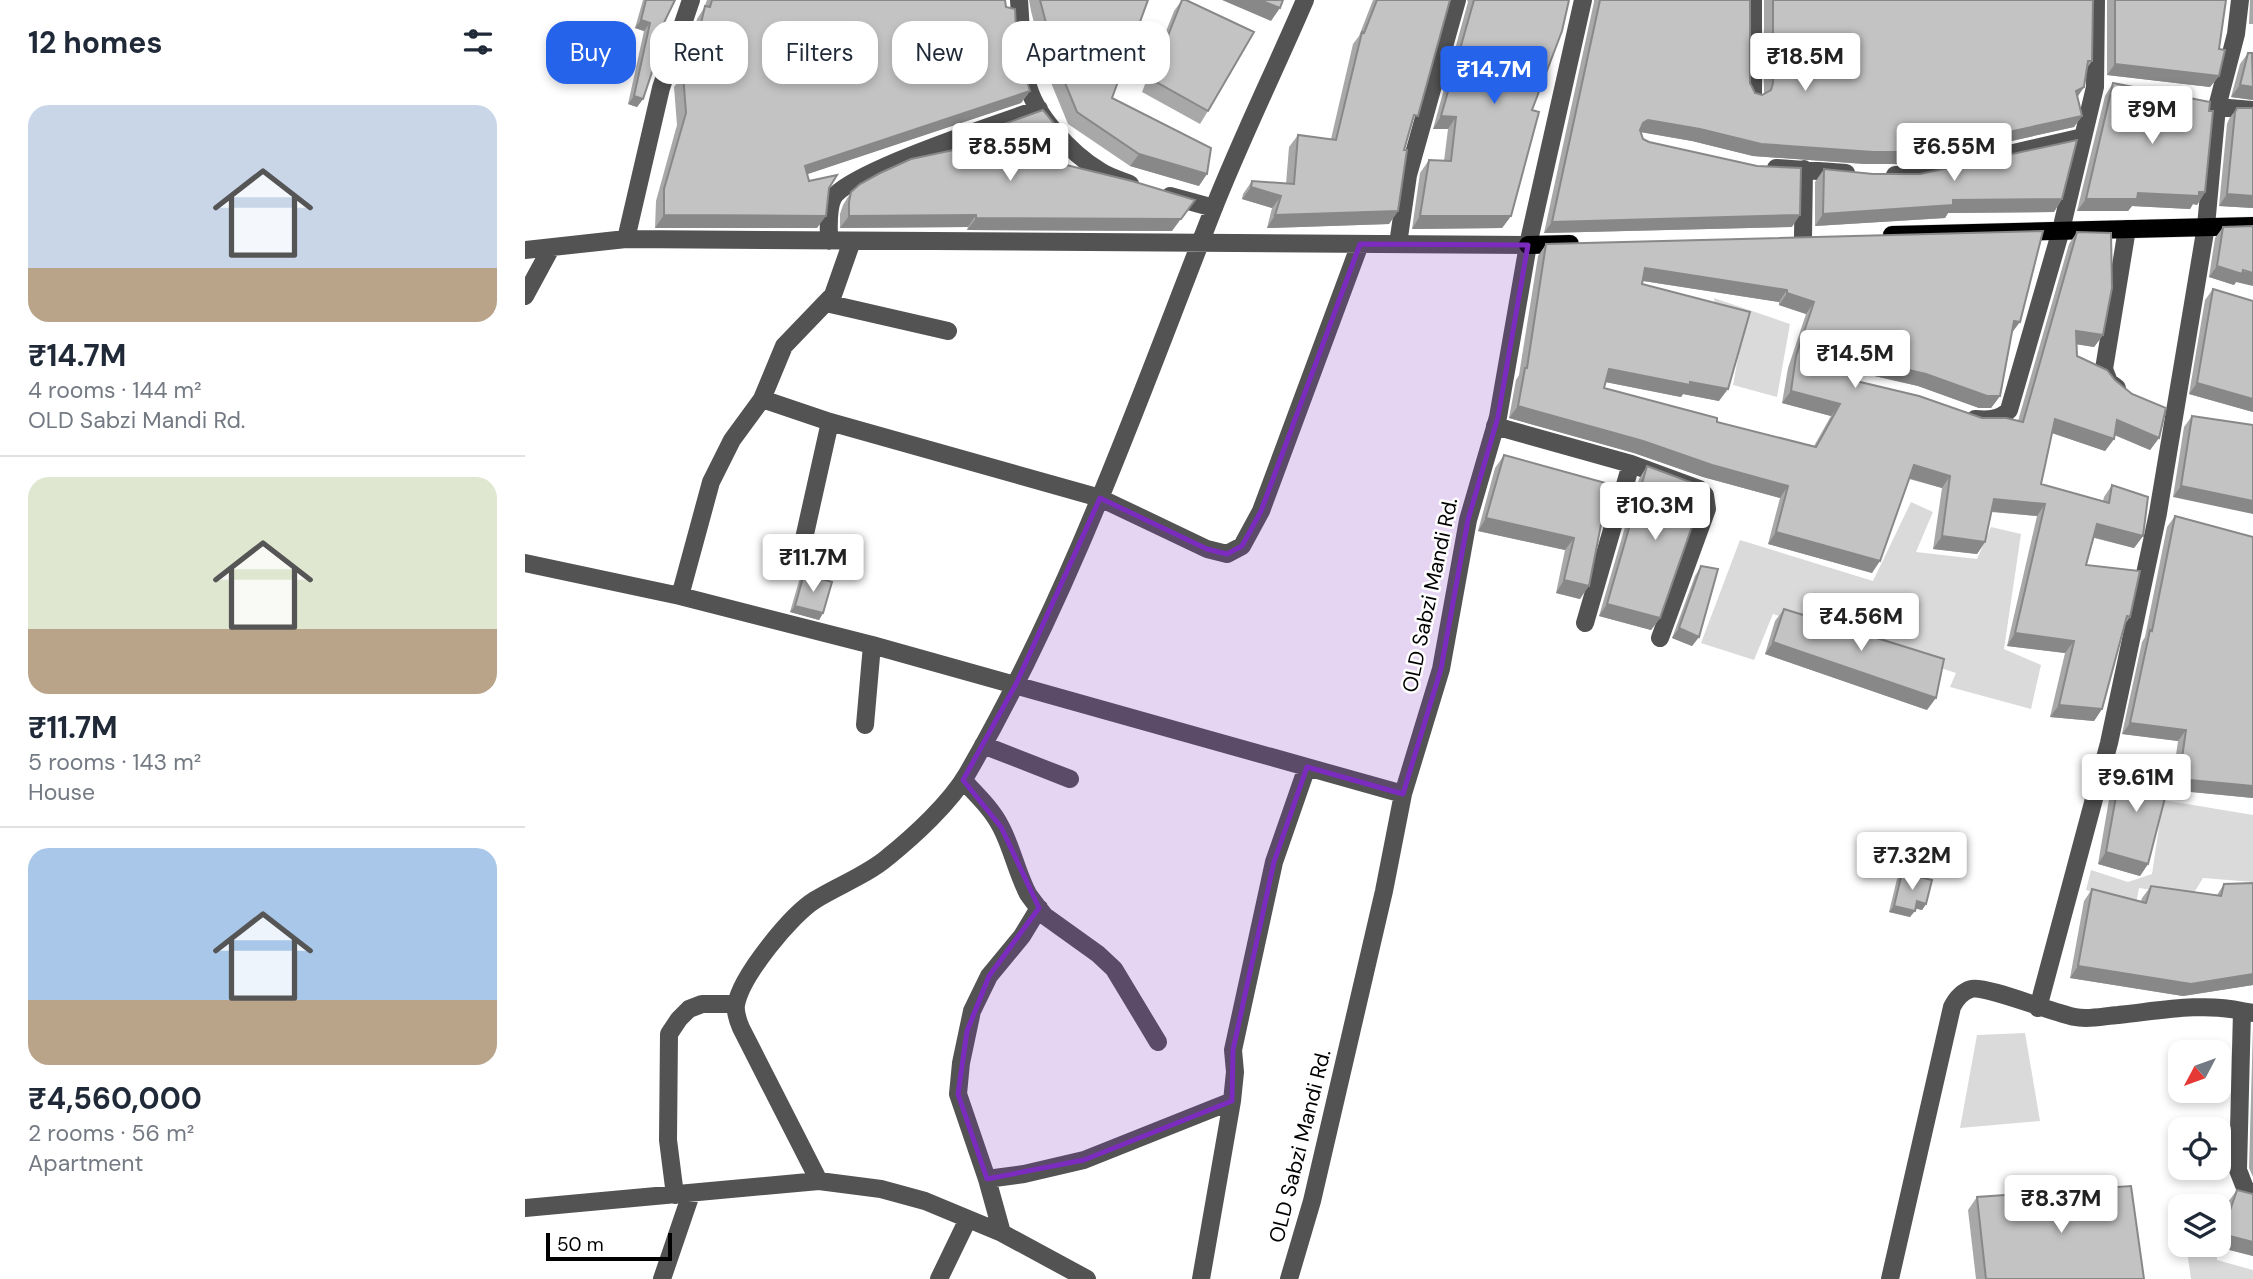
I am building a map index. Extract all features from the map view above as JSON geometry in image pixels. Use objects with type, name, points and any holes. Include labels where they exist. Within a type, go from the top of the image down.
[{"type":"main road","points":[[1871,236],[2253,226]]},
{"type":"main road","points":[[1528,245],[1583,243]]},
{"type":"street","points":[[626,239],[661,88],[691,0]]},
{"type":"street","points":[[1019,0],[1027,83],[1039,109],[1077,155],[1102,172],[1137,187],[1214,208]]},
{"type":"street","points":[[819,1181],[741,1028],[736,1004],[768,948],[784,929],[813,902],[887,859],[930,818],[963,780],[983,745],[1016,684],[1100,498],[1214,208],[1305,0]]},
{"type":"street","points":[[1398,244],[1408,175],[1457,0]]},
{"type":"street","name":"OLD Sabzi Mandi Rd.","points":[[1289,1279],[1312,1201],[1384,891],[1403,794],[1441,669],[1468,520],[1495,426],[1528,245],[1583,0]]},
{"type":"street","points":[[1753,0],[1753,95]]},
{"type":"street","points":[[1964,415],[1977,419],[1995,419],[2009,410],[2061,230],[2095,87],[2096,0]]},
{"type":"street","points":[[2038,1008],[2109,743],[2164,514],[2175,414],[2203,287],[2217,107],[2244,35],[2241,0]]},
{"type":"street","points":[[2217,107],[2253,110]]},
{"type":"street","points":[[829,241],[830,212],[834,197],[846,186],[935,146],[1039,109]]},
{"type":"street","points":[[1764,168],[1909,175],[2083,137]]},
{"type":"street","points":[[1803,237],[1804,169]]},
{"type":"street","points":[[2127,229],[2104,369],[2109,382],[2125,394],[2138,399]]},
{"type":"street","points":[[525,250],[626,239],[1528,245]]},
{"type":"street","points":[[680,596],[711,482],[726,449],[762,399],[783,346],[833,295],[852,241]]},
{"type":"street","points":[[762,399],[830,422],[1100,498],[1207,549],[1227,554],[1242,546],[1261,511],[1360,244]]},
{"type":"street","points":[[525,296],[551,248]]},
{"type":"street","points":[[826,303],[948,331]]},
{"type":"street","points":[[803,543],[830,422]]},
{"type":"street","points":[[1495,426],[1632,464],[1699,489],[1705,495],[1707,509],[1660,638]]},
{"type":"street","points":[[1585,624],[1632,464]]},
{"type":"street","points":[[525,563],[680,596],[872,645],[1403,794]]},
{"type":"street","points":[[865,725],[872,645]]},
{"type":"street","points":[[983,745],[1070,779]]},
{"type":"street","points":[[1201,1279],[1233,1101],[1233,1050],[1273,862],[1307,767]]},
{"type":"street","points":[[963,780],[989,808],[1001,827],[1015,856],[1027,892],[1045,916],[1098,954],[1114,969],[1158,1042]]},
{"type":"street","points":[[1002,1234],[987,1179],[958,1094],[972,1011],[989,976],[1022,936],[1039,908]]},
{"type":"street","points":[[1890,1279],[1952,1007],[1958,996],[1972,989],[1988,990],[2038,1008],[2080,1018],[2192,1009],[2229,1008],[2248,1012],[2238,1170],[2245,1188],[2253,1195]]},
{"type":"street","points":[[662,1279],[683,1195],[668,1140],[670,1034],[678,1019],[689,1009],[702,1004],[736,1004]]},
{"type":"street","points":[[987,1179],[1024,1174],[1084,1160],[1233,1101]]},
{"type":"street","points":[[525,1208],[819,1181],[881,1189],[925,1201],[1002,1234],[1087,1279]]},
{"type":"street","points":[[939,1279],[968,1219]]},
{"type":"highlighted area","points":[[1360,244],[1528,245],[1498,417],[1468,520],[1441,669],[1403,794],[1307,767],[1274,862],[1233,1050],[1232,1101],[1084,1160],[987,1179],[958,1094],[967,1031],[989,976],[1039,908],[1001,827],[963,780],[1016,684],[1100,498],[1207,549],[1227,554],[1242,546],[1261,511]]},
{"type":"shaded area","points":[[1714,298],[1790,324],[1777,397],[1733,385],[1745,319],[1716,313]]},
{"type":"shaded area","points":[[1911,502],[1933,512],[1916,552],[1977,559],[1991,527],[2021,534],[2004,649],[2041,665],[2031,709],[1950,687],[1956,673],[1773,614],[1754,660],[1701,643],[1740,540],[1873,581]]},
{"type":"shaded area","points":[[2163,800],[2253,815],[2253,882],[2203,878],[2192,896],[2139,888],[2136,904],[2086,890],[2091,870],[2128,882],[2152,874]]},
{"type":"shaded area","points":[[2025,1033],[2040,1121],[1960,1128],[1977,1035]]},
{"type":"shaded area","points":[[2188,1257],[2217,1257],[2217,1260],[2253,1270],[2253,1279],[2191,1279]]},
{"type":"building","points":[[646,0],[675,0],[665,21],[650,23],[641,20]]},
{"type":"building","points":[[712,0],[1005,0],[1006,7],[1015,9],[1016,21],[1002,21],[1002,84],[1028,84],[1030,91],[805,166],[809,181],[837,175],[829,188],[826,216],[664,215],[664,189],[686,113],[684,84],[748,84],[748,21],[702,21],[705,6],[710,7]]},
{"type":"building","points":[[1040,0],[1148,0],[1140,21],[1046,21]]},
{"type":"building","points":[[1182,0],[1186,0],[1254,32],[1208,111],[1160,84],[1170,84],[1170,31]]},
{"type":"building","points":[[1260,0],[1283,0],[1280,8]]},
{"type":"building","points":[[1377,0],[1450,0],[1418,116],[1414,115],[1404,150],[1407,150],[1398,211],[1275,215],[1281,196],[1251,187],[1252,181],[1294,184],[1298,135],[1336,140],[1362,32],[1364,33]]},
{"type":"building","points":[[1474,0],[1569,0],[1562,31],[1532,110],[1539,112],[1511,216],[1420,216],[1429,160],[1451,161],[1456,117],[1441,116]]},
{"type":"building","points":[[1600,0],[1750,0],[1750,83],[1755,93],[1762,95],[1771,90],[1773,83],[1773,0],[2093,0],[2092,61],[2088,61],[2084,87],[2076,91],[2082,116],[1916,152],[1873,152],[1761,144],[1648,120],[1640,130],[1643,139],[1649,142],[1757,166],[1801,168],[1800,215],[1552,222]]},
{"type":"building","points":[[2115,0],[2226,0],[2219,49],[2225,50],[2219,76],[2115,64]]},
{"type":"building","points":[[650,23],[650,78],[643,99],[634,96]]},
{"type":"building","points":[[2248,53],[2252,53],[2253,87],[2240,85]]},
{"type":"building","points":[[2113,83],[2210,102],[2209,111],[2213,111],[2205,192],[2199,192],[2199,196],[2138,193],[2137,199],[2086,199]]},
{"type":"building","points":[[1065,84],[1117,84],[1112,98],[1211,148],[1207,174],[1139,154],[1077,112]]},
{"type":"building","points":[[2237,108],[2253,108],[2253,196],[2227,194]]},
{"type":"building","points":[[1043,110],[1062,133],[1058,163],[1195,200],[1181,219],[976,218],[976,215],[849,216],[851,192],[880,173],[911,159],[973,146],[976,134]]},
{"type":"building","points":[[2077,140],[2062,199],[1953,200],[1953,205],[1823,214],[1824,169],[1873,174],[1920,174]]},
{"type":"building","points":[[2253,226],[2253,273],[2243,270],[2242,274],[2217,266],[2223,227]]},
{"type":"building","points":[[2043,231],[2020,322],[2014,321],[2000,396],[1987,396],[1926,374],[1861,359],[1851,362],[1847,368],[1850,378],[1856,381],[1919,396],[1982,418],[2006,418],[2023,422],[2077,232],[2111,233],[2112,288],[2103,335],[2076,331],[2077,356],[2107,370],[2132,394],[2166,408],[2159,438],[2117,420],[2114,439],[2055,419],[2041,484],[2109,503],[2112,485],[2148,497],[2143,536],[2097,524],[2086,565],[2140,571],[2130,617],[2127,616],[2102,709],[2059,705],[2074,641],[2015,633],[2045,504],[1994,499],[1985,542],[1942,536],[1950,476],[1914,465],[1880,561],[1776,532],[1788,486],[1518,406],[1527,368],[1546,244]],"holes":[[[1645,268],[1787,290],[1787,293],[1814,302],[1796,356],[1791,391],[1840,404],[1816,447],[1717,422],[1717,418],[1604,388],[1609,369],[1690,385],[1690,382],[1728,389],[1750,312],[1642,284]]]},
{"type":"building","points":[[2213,289],[2253,301],[2253,399],[2197,383]]},
{"type":"building","points":[[2192,416],[2253,425],[2253,501],[2181,486]]},
{"type":"building","points":[[1504,455],[1609,484],[1589,586],[1564,580],[1574,538],[1486,518]]},
{"type":"building","points":[[1647,466],[1701,486],[1704,492],[1660,618],[1607,604]]},
{"type":"building","points":[[2175,516],[2253,537],[2253,786],[2179,779],[2186,730],[2130,723]]},
{"type":"building","points":[[1701,566],[1718,569],[1699,637],[1679,628]]},
{"type":"building","points":[[804,574],[832,582],[823,613],[795,606]]},
{"type":"building","points":[[1784,609],[1944,659],[1936,698],[1773,642]]},
{"type":"building","points":[[2122,763],[2169,782],[2148,864],[2106,852]]},
{"type":"building","points":[[1902,873],[1932,880],[1926,904],[1917,901],[1915,911],[1894,906]]},
{"type":"building","points":[[2253,883],[2253,974],[2191,984],[2078,966],[2092,889],[2146,903],[2151,886],[2221,896],[2224,884]]},
{"type":"building","points":[[2131,1186],[2144,1279],[1986,1279],[1977,1197]]},
{"type":"building","points":[[2237,1190],[2253,1194],[2253,1242],[2231,1236],[2231,1208]]}]
